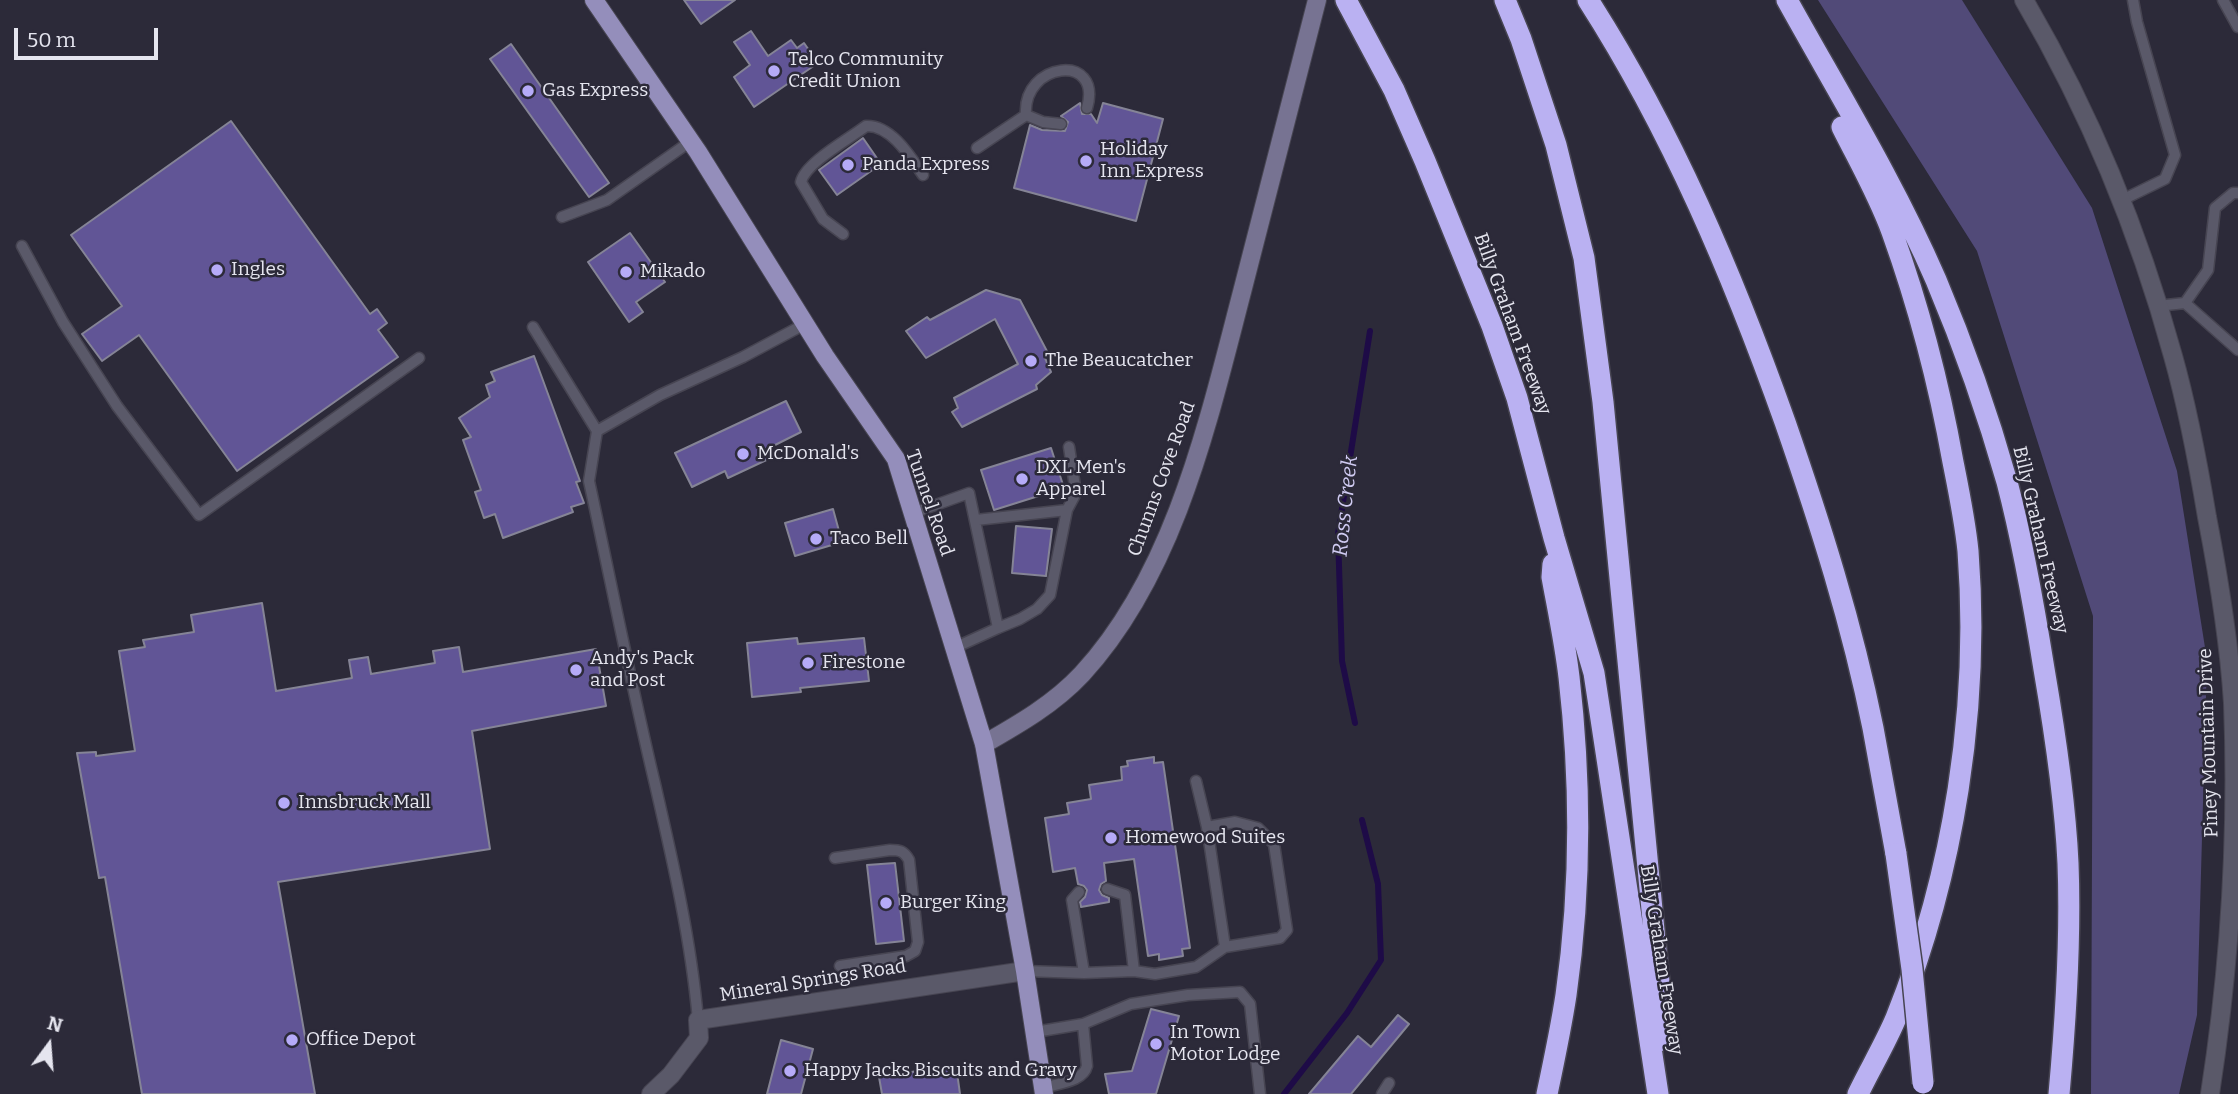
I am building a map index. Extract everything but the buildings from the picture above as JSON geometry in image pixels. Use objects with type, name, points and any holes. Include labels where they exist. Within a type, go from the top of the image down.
[{"type":"highway","name":"Billy Graham Freeway","points":[[1346,0],[1394,90],[1425,161],[1492,326],[1517,398],[1554,538],[1594,673],[1658,1094]]},
{"type":"highway","points":[[1505,0],[1556,145],[1584,258],[1603,402],[1662,1013],[1654,1062]]},
{"type":"highway","points":[[1588,0],[1625,58],[1723,260],[1768,374],[1807,485],[1842,599],[1873,727],[1896,854],[1912,969],[1923,1088]]},
{"type":"highway","name":"Billy Graham Freeway","points":[[1787,0],[1891,186],[1936,281],[1973,380],[2006,481],[2030,581],[2053,720],[2068,864],[2067,1004],[2059,1094]]},
{"type":"highway","points":[[1826,72],[1832,107],[1891,230],[1916,308],[1942,403],[1968,550],[1969,664],[1966,732],[1943,865],[1930,915],[1895,1019],[1858,1094]]},
{"type":"highway","points":[[1547,1094],[1566,994],[1577,856],[1576,771],[1569,675],[1552,577],[1554,538]]},
{"type":"main road","name":"Tunnel Road","points":[[594,0],[691,141],[805,324],[896,459],[984,744],[1044,1091]]},
{"type":"main road","name":"Chunns Cove Road","points":[[984,744],[1059,697],[1084,672],[1137,601],[1159,555],[1191,472],[1218,383],[1317,0]]},
{"type":"street","name":"Piney Mountain Drive","points":[[2024,0],[2076,96],[2103,155],[2157,306],[2173,355],[2194,441],[2224,610],[2233,703],[2236,825],[2222,1018],[2210,1094]]},
{"type":"street","name":"Mineral Springs Road","points":[[651,1094],[671,1075],[699,1038],[698,1020],[1025,971]]},
{"type":"lane","points":[[2120,201],[2165,179],[2175,155],[2133,0]]},
{"type":"lane","points":[[2222,0],[2238,27]]},
{"type":"lane","points":[[1026,115],[1025,102],[1033,88],[1045,75],[1059,69],[1077,72],[1085,79],[1089,90],[1087,108]]},
{"type":"lane","points":[[1026,115],[1043,122],[1061,124]]},
{"type":"lane","points":[[977,148],[1026,115]]},
{"type":"lane","points":[[843,234],[823,219],[801,182],[802,175],[814,164],[866,127],[877,126],[886,131],[912,158],[923,175]]},
{"type":"lane","points":[[562,217],[607,200],[691,141]]},
{"type":"lane","points":[[2185,303],[2208,270],[2215,208],[2238,193]]},
{"type":"lane","points":[[22,246],[63,322],[117,406],[199,515],[419,358]]},
{"type":"lane","points":[[2157,306],[2185,303],[2238,350]]},
{"type":"lane","points":[[597,431],[660,395],[805,324]]},
{"type":"lane","points":[[533,327],[597,431],[589,481],[668,834],[693,968],[698,1020]]},
{"type":"lane","points":[[954,648],[1020,619],[1037,609],[1050,595],[1067,510],[1076,493],[1069,447]]},
{"type":"lane","points":[[913,513],[969,493],[998,628]]},
{"type":"lane","points":[[976,520],[1067,510]]},
{"type":"lane","points":[[1196,781],[1207,827],[1225,947]]},
{"type":"lane","points":[[1025,971],[1134,971],[1155,974],[1196,967],[1225,947],[1280,938],[1287,930],[1275,844],[1258,828],[1235,822],[1207,827]]},
{"type":"lane","points":[[835,858],[890,850],[899,850],[906,854],[909,860],[918,942],[915,951],[906,956],[840,966]]},
{"type":"lane","points":[[1107,889],[1125,895],[1134,971]]},
{"type":"lane","points":[[1079,892],[1072,900],[1084,973]]},
{"type":"lane","points":[[1035,1032],[1083,1024],[1131,1004],[1188,995],[1240,992],[1250,1004],[1260,1094]]},
{"type":"lane","points":[[1044,1091],[1080,1077],[1085,1072],[1087,1066],[1083,1024]]},
{"type":"lane","points":[[1382,1094],[1389,1083]]},
{"type":"shaded area","points":[[1818,0],[1962,0],[2092,208],[2177,471],[2207,660],[2197,1015],[2179,1094],[2091,1094],[2093,616],[1977,251]]},
{"type":"waterway","name":"Ross Creek","points":[[1355,723],[1342,661],[1338,534],[1370,331]]},
{"type":"waterway","name":"Ross Creek","points":[[1284,1094],[1347,1013],[1381,960],[1378,884],[1362,820]]},
{"type":"place","name":"Telco Community Credit Union","points":[[774,71]]},
{"type":"place","name":"Gas Express","points":[[528,91]]},
{"type":"place","name":"Holiday Inn Express","points":[[1086,161]]},
{"type":"place","name":"Panda Express","points":[[848,165]]},
{"type":"place","name":"Ingles","points":[[217,270]]},
{"type":"place","name":"Mikado","points":[[626,272]]},
{"type":"place","name":"The Beaucatcher","points":[[1031,361]]},
{"type":"place","name":"McDonald's","points":[[743,454]]},
{"type":"place","name":"DXL Men's Apparel","points":[[1022,479]]},
{"type":"place","name":"Taco Bell","points":[[816,539]]},
{"type":"place","name":"Firestone","points":[[808,663]]},
{"type":"place","name":"Andy's Pack and Post","points":[[576,670]]},
{"type":"place","name":"Innsbruck Mall","points":[[284,803]]},
{"type":"place","name":"Homewood Suites","points":[[1111,838]]},
{"type":"place","name":"Burger King","points":[[886,903]]},
{"type":"place","name":"Office Depot","points":[[292,1040]]},
{"type":"place","name":"In Town Motor Lodge","points":[[1156,1044]]},
{"type":"place","name":"Happy Jacks Biscuits and Gravy","points":[[790,1071]]}]
